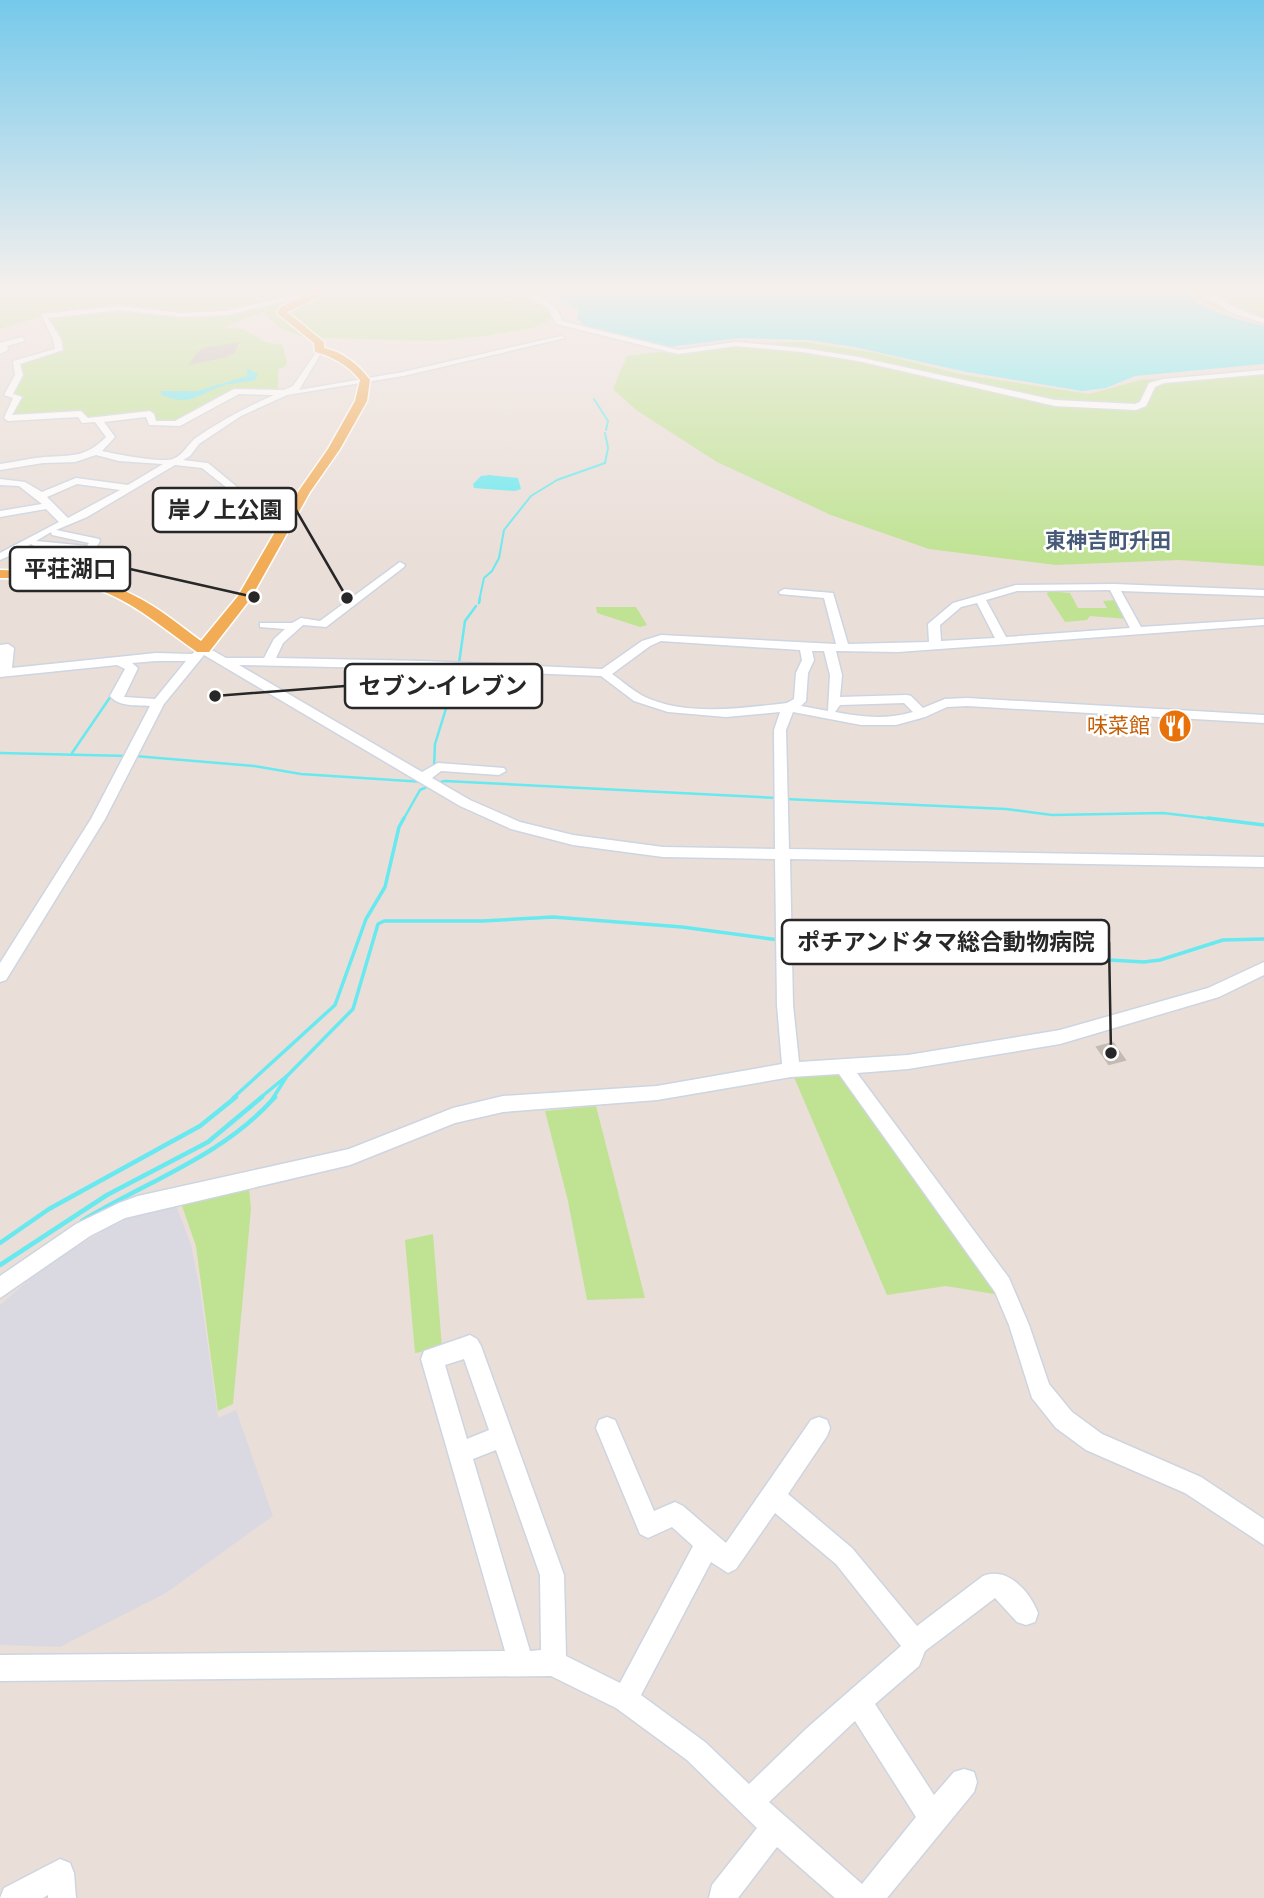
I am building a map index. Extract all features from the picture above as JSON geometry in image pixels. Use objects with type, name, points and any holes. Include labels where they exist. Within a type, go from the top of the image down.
[{"type":"main road","points":[[0,574],[49,576],[93,583],[128,597],[199,654],[244,598],[303,492],[340,439],[361,401],[365,380]]},
{"type":"street","points":[[16,379],[8,391],[18,397],[8,418],[81,414],[85,421],[150,414],[152,423],[177,424],[237,391],[285,394],[372,379]]},
{"type":"street","points":[[4,555],[84,514],[187,454],[197,442],[238,414],[296,388],[302,379]]},
{"type":"street","points":[[938,379],[1067,405],[1136,407],[1143,404],[1152,385],[1163,380],[1181,379]]},
{"type":"street","points":[[0,467],[43,460],[75,459],[96,452],[111,437],[97,419]]},
{"type":"street","points":[[96,452],[120,458],[205,465],[234,489],[189,494]]},
{"type":"street","points":[[191,464],[187,467],[192,480]]},
{"type":"street","points":[[42,496],[76,481],[128,488]]},
{"type":"street","points":[[0,482],[24,482],[42,496],[52,511],[65,522]]},
{"type":"street","points":[[0,514],[50,505]]},
{"type":"street","points":[[4,555],[22,552],[57,533],[66,526],[65,522]]},
{"type":"street","points":[[36,544],[90,549],[95,541],[57,533]]},
{"type":"street","points":[[22,552],[32,555],[25,562],[27,564],[54,566],[49,576]]},
{"type":"street","points":[[322,625],[399,569]]},
{"type":"street","points":[[1114,587],[1138,632]]},
{"type":"street","points":[[935,644],[934,624],[957,605],[1016,589],[1114,587],[1264,593]]},
{"type":"street","points":[[785,592],[829,595],[843,648]]},
{"type":"street","points":[[980,599],[1002,640]]},
{"type":"street","points":[[269,660],[278,640],[301,621],[340,630]]},
{"type":"street","points":[[221,661],[269,660],[604,673],[618,667],[655,639],[806,647],[898,648],[1264,622]]},
{"type":"street","points":[[264,625],[294,626]]},
{"type":"street","points":[[790,1070],[785,1005],[786,941],[780,730],[782,716],[788,707],[800,701],[802,673],[808,660],[806,647]]},
{"type":"street","points":[[829,647],[836,675],[836,701],[831,715]]},
{"type":"street","points":[[0,649],[8,648],[3,672],[199,654],[221,661],[430,778],[466,803],[516,827],[573,840],[663,852],[1264,862]]},
{"type":"street","points":[[0,975],[98,818],[158,703],[199,654]]},
{"type":"street","points":[[118,660],[132,668],[116,696],[120,700],[158,703]]},
{"type":"street","points":[[604,673],[638,698],[668,708],[726,713],[788,707],[862,721],[897,721],[945,703],[967,702],[1264,719]]},
{"type":"street","points":[[836,701],[907,699],[921,714]]},
{"type":"street","points":[[430,778],[438,767],[499,771]]},
{"type":"street","points":[[0,1288],[65,1241],[110,1214],[138,1205],[350,1157],[453,1116],[503,1104],[657,1093],[790,1070],[908,1062],[1060,1037],[1213,993],[1264,968]]},
{"type":"street","points":[[842,1065],[1002,1284],[1019,1325],[1040,1390],[1064,1420],[1094,1442],[1193,1485],[1264,1533]]},
{"type":"street","points":[[522,1663],[432,1359],[470,1346],[552,1575],[555,1640],[552,1663]]},
{"type":"street","points":[[607,1428],[648,1526],[675,1514],[728,1561],[819,1429]]},
{"type":"street","points":[[460,1453],[503,1436]]},
{"type":"street","points":[[772,1496],[844,1556],[915,1643]]},
{"type":"street","points":[[625,1699],[708,1543]]},
{"type":"street","points":[[749,1802],[858,1701],[910,1657],[915,1643],[992,1586],[1002,1586],[1026,1613]]},
{"type":"street","points":[[0,1668],[552,1663],[625,1699],[696,1751],[775,1827],[857,1898]]},
{"type":"street","points":[[858,1701],[933,1818]]},
{"type":"street","points":[[869,1898],[964,1782]]},
{"type":"street","points":[[722,1895],[775,1827]]},
{"type":"street","points":[[13,1898],[60,1874],[62,1898]]},
{"type":"shaded area","points":[[176,1205],[191,1245],[200,1290],[218,1418],[236,1410],[273,1516],[166,1593],[60,1647],[0,1645],[0,1305],[47,1264],[110,1227],[140,1213]]},
{"type":"green space","points":[[20,379],[278,379],[278,390],[235,390],[180,421],[154,422],[154,413],[89,419],[82,413],[10,416],[21,397],[12,392]]},
{"type":"green space","points":[[617,379],[989,379],[1089,394],[1140,380],[1264,379],[1264,566],[1179,560],[1056,565],[929,549],[831,515],[717,462],[636,410],[613,389]]},
{"type":"green space","points":[[1048,591],[1070,593],[1078,608],[1107,608],[1103,601],[1117,600],[1128,619],[1090,616],[1087,620],[1065,622],[1047,594]]},
{"type":"green space","points":[[596,607],[636,607],[647,625],[640,627],[597,613]]},
{"type":"green space","points":[[830,1072],[844,1078],[1000,1295],[946,1286],[887,1295],[794,1077]]},
{"type":"green space","points":[[596,1106],[645,1298],[587,1300],[568,1201],[545,1111]]},
{"type":"green space","points":[[249,1188],[251,1209],[233,1404],[218,1411],[196,1246],[181,1203]]},
{"type":"green space","points":[[433,1234],[442,1348],[415,1353],[405,1240]]},
{"type":"water","points":[[238,379],[256,379],[216,388],[188,400],[172,399],[162,395],[160,391],[197,391]]},
{"type":"water","points":[[1007,379],[1129,379],[1106,388],[1082,391]]},
{"type":"water","points":[[481,476],[518,478],[521,489],[515,491],[474,488],[473,484]]},
{"type":"building","points":[[1113,1043],[1125,1060],[1109,1064],[1097,1047]]},
{"type":"waterway","points":[[594,399],[608,421],[606,430]]},
{"type":"waterway","points":[[479,601],[484,578],[492,571],[499,558],[504,530],[531,496],[557,480],[605,463],[608,448],[605,433]]},
{"type":"waterway","points":[[479,603],[480,599]]},
{"type":"waterway","points":[[434,767],[435,744],[458,670],[465,621],[476,606]]},
{"type":"waterway","points":[[72,753],[113,693]]},
{"type":"waterway","points":[[0,753],[128,756]]},
{"type":"waterway","points":[[135,756],[254,766],[301,774],[424,782]]},
{"type":"waterway","points":[[436,783],[445,781],[777,798]]},
{"type":"waterway","points":[[403,820],[420,790],[429,786]]},
{"type":"waterway","points":[[785,799],[1006,809],[1052,815],[1163,813],[1223,820]]},
{"type":"waterway","points":[[233,1098],[335,1005],[366,919],[385,887],[399,827],[404,818]]},
{"type":"waterway","points":[[1208,818],[1264,825]]},
{"type":"waterway","points":[[260,1098],[288,1075],[353,1009],[378,924],[384,921],[482,921],[553,917],[682,927],[779,940]]},
{"type":"waterway","points":[[790,941],[828,942],[907,955],[957,946],[1024,955],[1144,962],[1160,960],[1223,940],[1264,939]]},
{"type":"waterway","points":[[273,1098],[287,1076]]},
{"type":"waterway","points":[[0,1243],[49,1209],[200,1126],[236,1097]]},
{"type":"waterway","points":[[0,1265],[107,1195],[208,1142],[262,1097]]},
{"type":"waterway","points":[[82,1221],[208,1152],[254,1118],[275,1097]]},
{"type":"place","name":"平荘湖口","points":[[254,597]]},
{"type":"place","name":"岸ノ上公園","points":[[347,598]]},
{"type":"place","name":"セブン-イレブン","points":[[215,696]]},
{"type":"place","name":"味菜館","points":[[1175,726]]},
{"type":"place","name":"ポチアンドタマ総合動物病院","points":[[1111,1053]]},
{"type":"district","name":"東神吉町升田","points":[[1108,541]]}]
